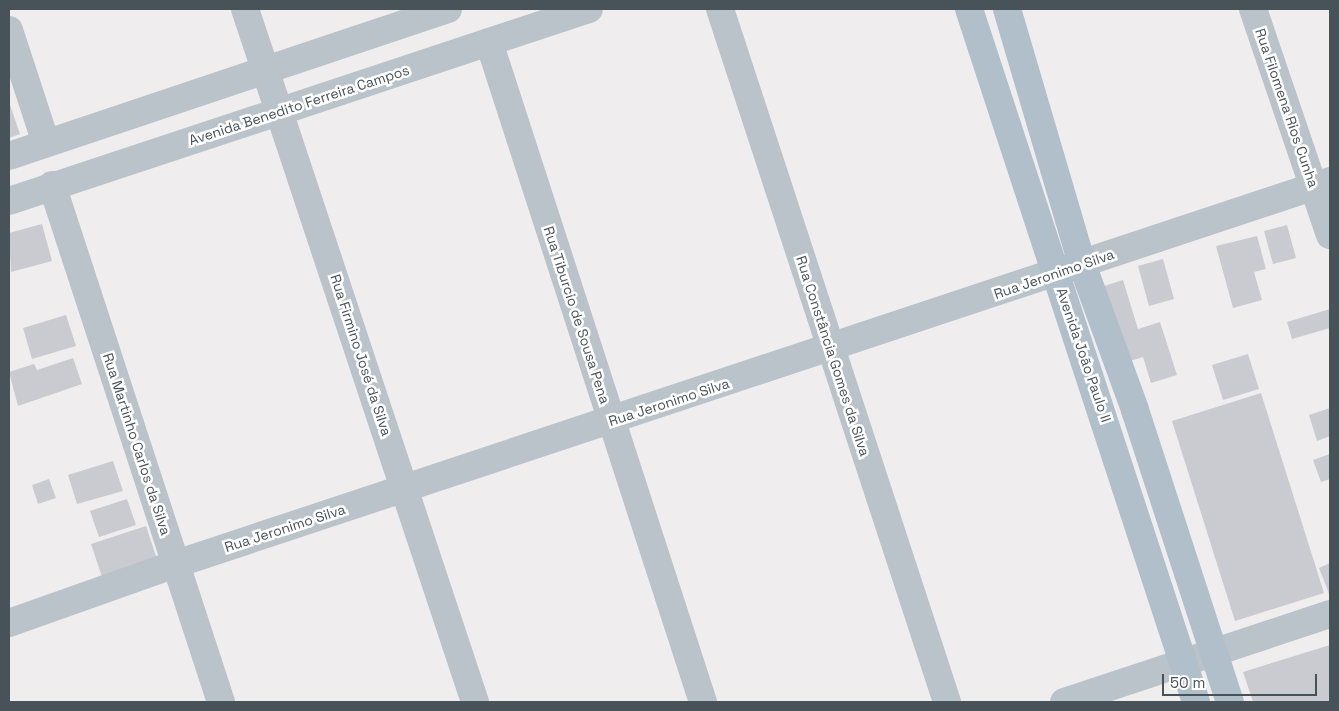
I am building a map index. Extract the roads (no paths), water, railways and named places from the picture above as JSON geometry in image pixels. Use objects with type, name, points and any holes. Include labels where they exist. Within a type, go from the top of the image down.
[{"type":"main road","name":"Avenida João Paulo ll","points":[[969,9],[1106,420],[1196,702]]},
{"type":"main road","name":"Avenida João Paulo ll","points":[[1008,9],[1082,264],[1135,410],[1230,702]]},
{"type":"street","name":"Rua Firmino José da Silva","points":[[246,9],[475,702]]},
{"type":"street","points":[[9,156],[266,72],[448,9]]},
{"type":"street","name":"Avenida Benedito Ferreira Campos","points":[[9,201],[52,185],[589,9]]},
{"type":"street","name":"Rua Constância Gomes da Silva","points":[[720,9],[947,702]]},
{"type":"street","name":"Rua Filomena Rios Cunha","points":[[1253,9],[1322,183],[1330,235]]},
{"type":"street","points":[[9,30],[46,143]]},
{"type":"street","name":"Rua Tiburcio de Sousa Pena","points":[[489,42],[703,702]]},
{"type":"street","name":"Rua Jeronimo Silva","points":[[9,624],[176,564],[1057,274],[1322,183]]},
{"type":"street","name":"Rua Martinho Carlos da Silva","points":[[52,185],[221,702]]},
{"type":"street","points":[[1106,420],[1135,410]]},
{"type":"street","points":[[1064,702],[1183,661],[1330,614]]}]
